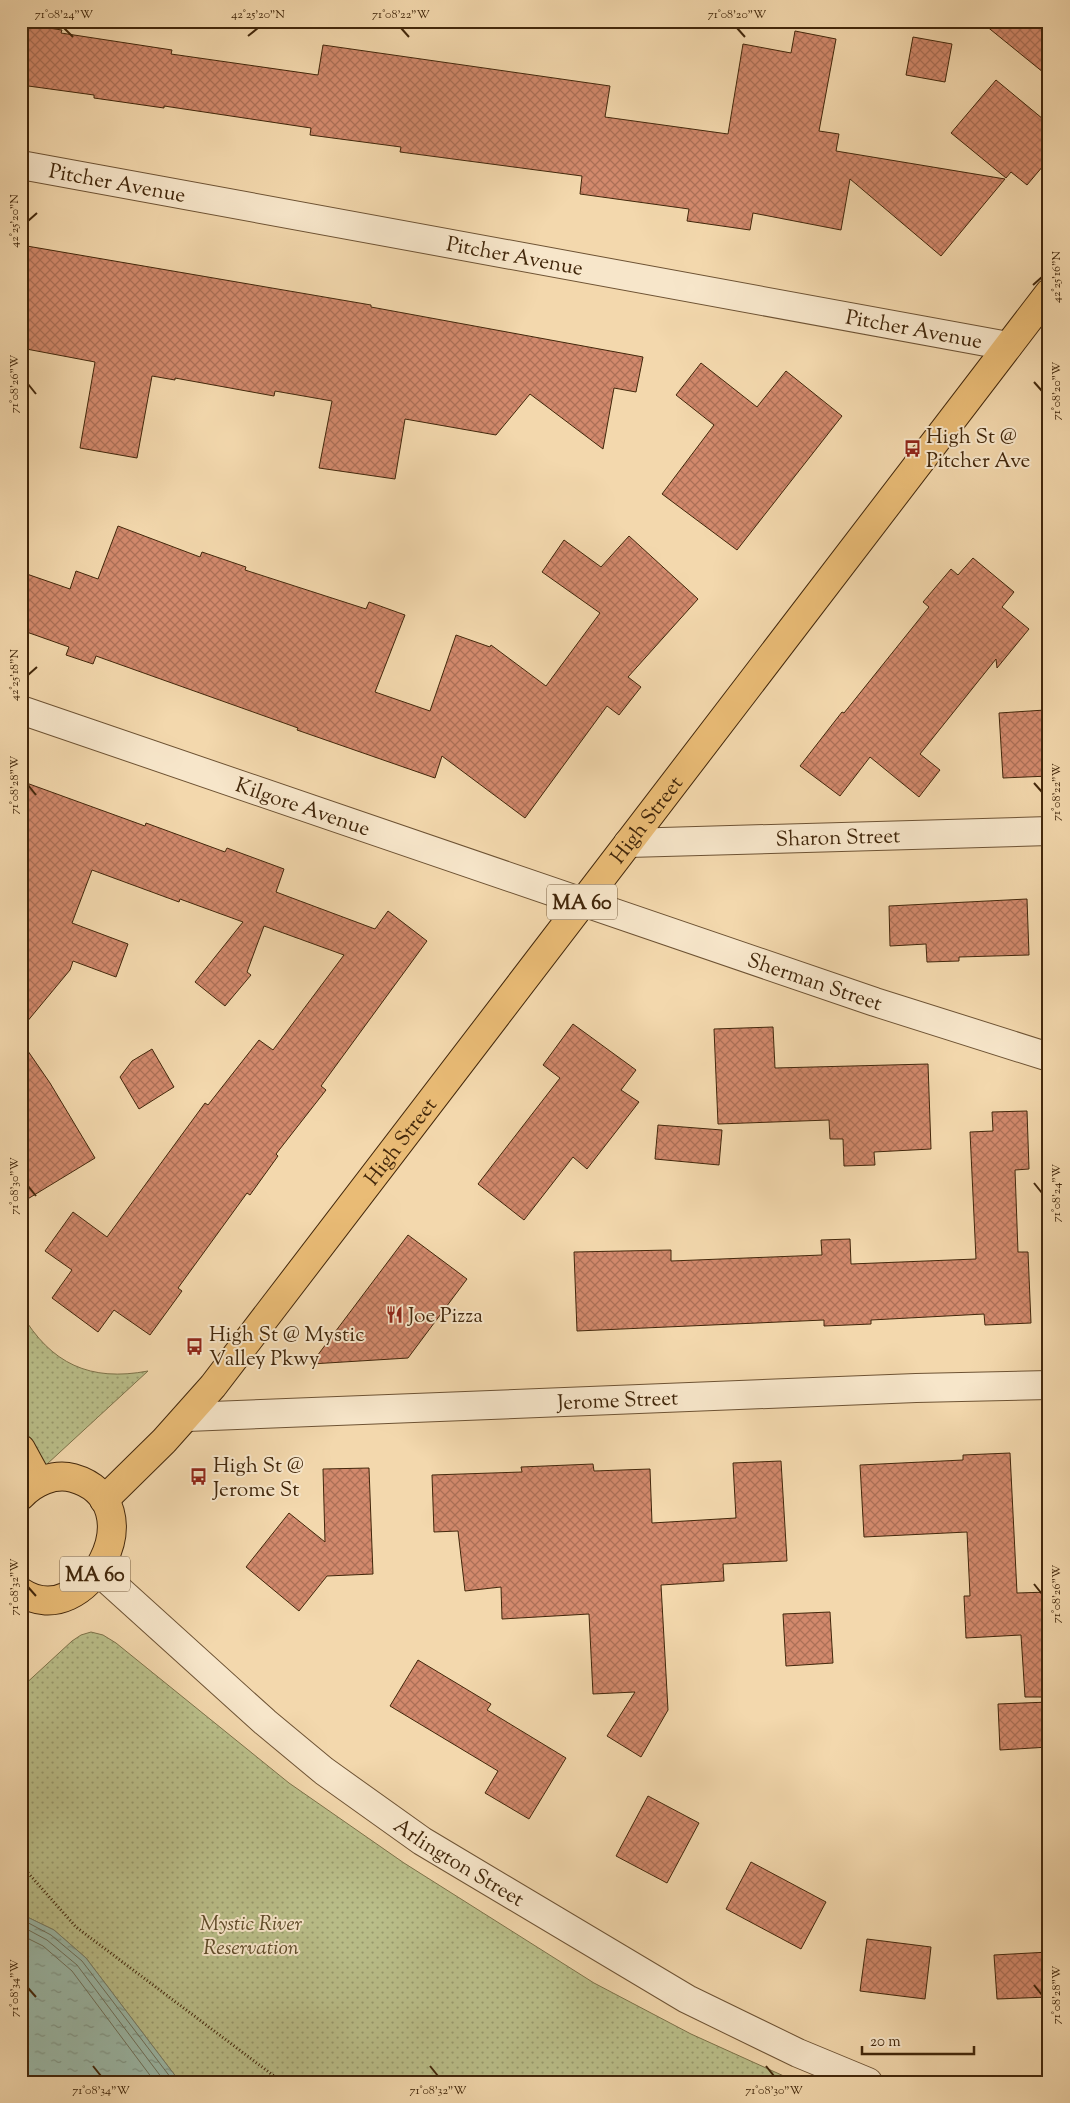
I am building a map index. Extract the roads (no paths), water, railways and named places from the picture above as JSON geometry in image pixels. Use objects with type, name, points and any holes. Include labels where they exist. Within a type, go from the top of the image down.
[{"type":"main road","name":"High Street","points":[[104,1500],[186,1417],[242,1348],[1049,294]]},
{"type":"main road","points":[[21,1449],[30,1489],[57,1476],[68,1477],[90,1485],[99,1492],[104,1500]]},
{"type":"main road","name":"MA 60","points":[[23,1595],[51,1600],[70,1595],[85,1585],[98,1571],[106,1554],[112,1533],[110,1515],[104,1500]]},
{"type":"street","name":"Pitcher Avenue","points":[[21,165],[1008,346]]},
{"type":"street","name":"Kilgore Avenue","points":[[21,710],[583,901]]},
{"type":"street","name":"Sharon Street","points":[[628,843],[1049,831]]},
{"type":"street","name":"Sherman Street","points":[[583,901],[866,999],[1049,1057]]},
{"type":"street","name":"Jerome Street","points":[[186,1417],[916,1388],[1049,1385]]},
{"type":"street","name":"Arlington Street","points":[[98,1571],[265,1722],[324,1771],[422,1841],[687,1999],[798,2053],[868,2082]]},
{"type":"water","points":[[21,1914],[54,1930],[86,1958],[180,2082],[21,2082]]},
{"type":"place","name":"High St @ Pitcher Ave","points":[[912,448]]},
{"type":"place","name":"Joe Pizza","points":[[394,1315]]},
{"type":"place","name":"High St @ Mystic Valley Pkwy","points":[[195,1346]]},
{"type":"place","name":"High St @ Jerome St","points":[[199,1477]]},
{"type":"park label","name":"Mystic River Reservation","points":[[251,1935]]}]
